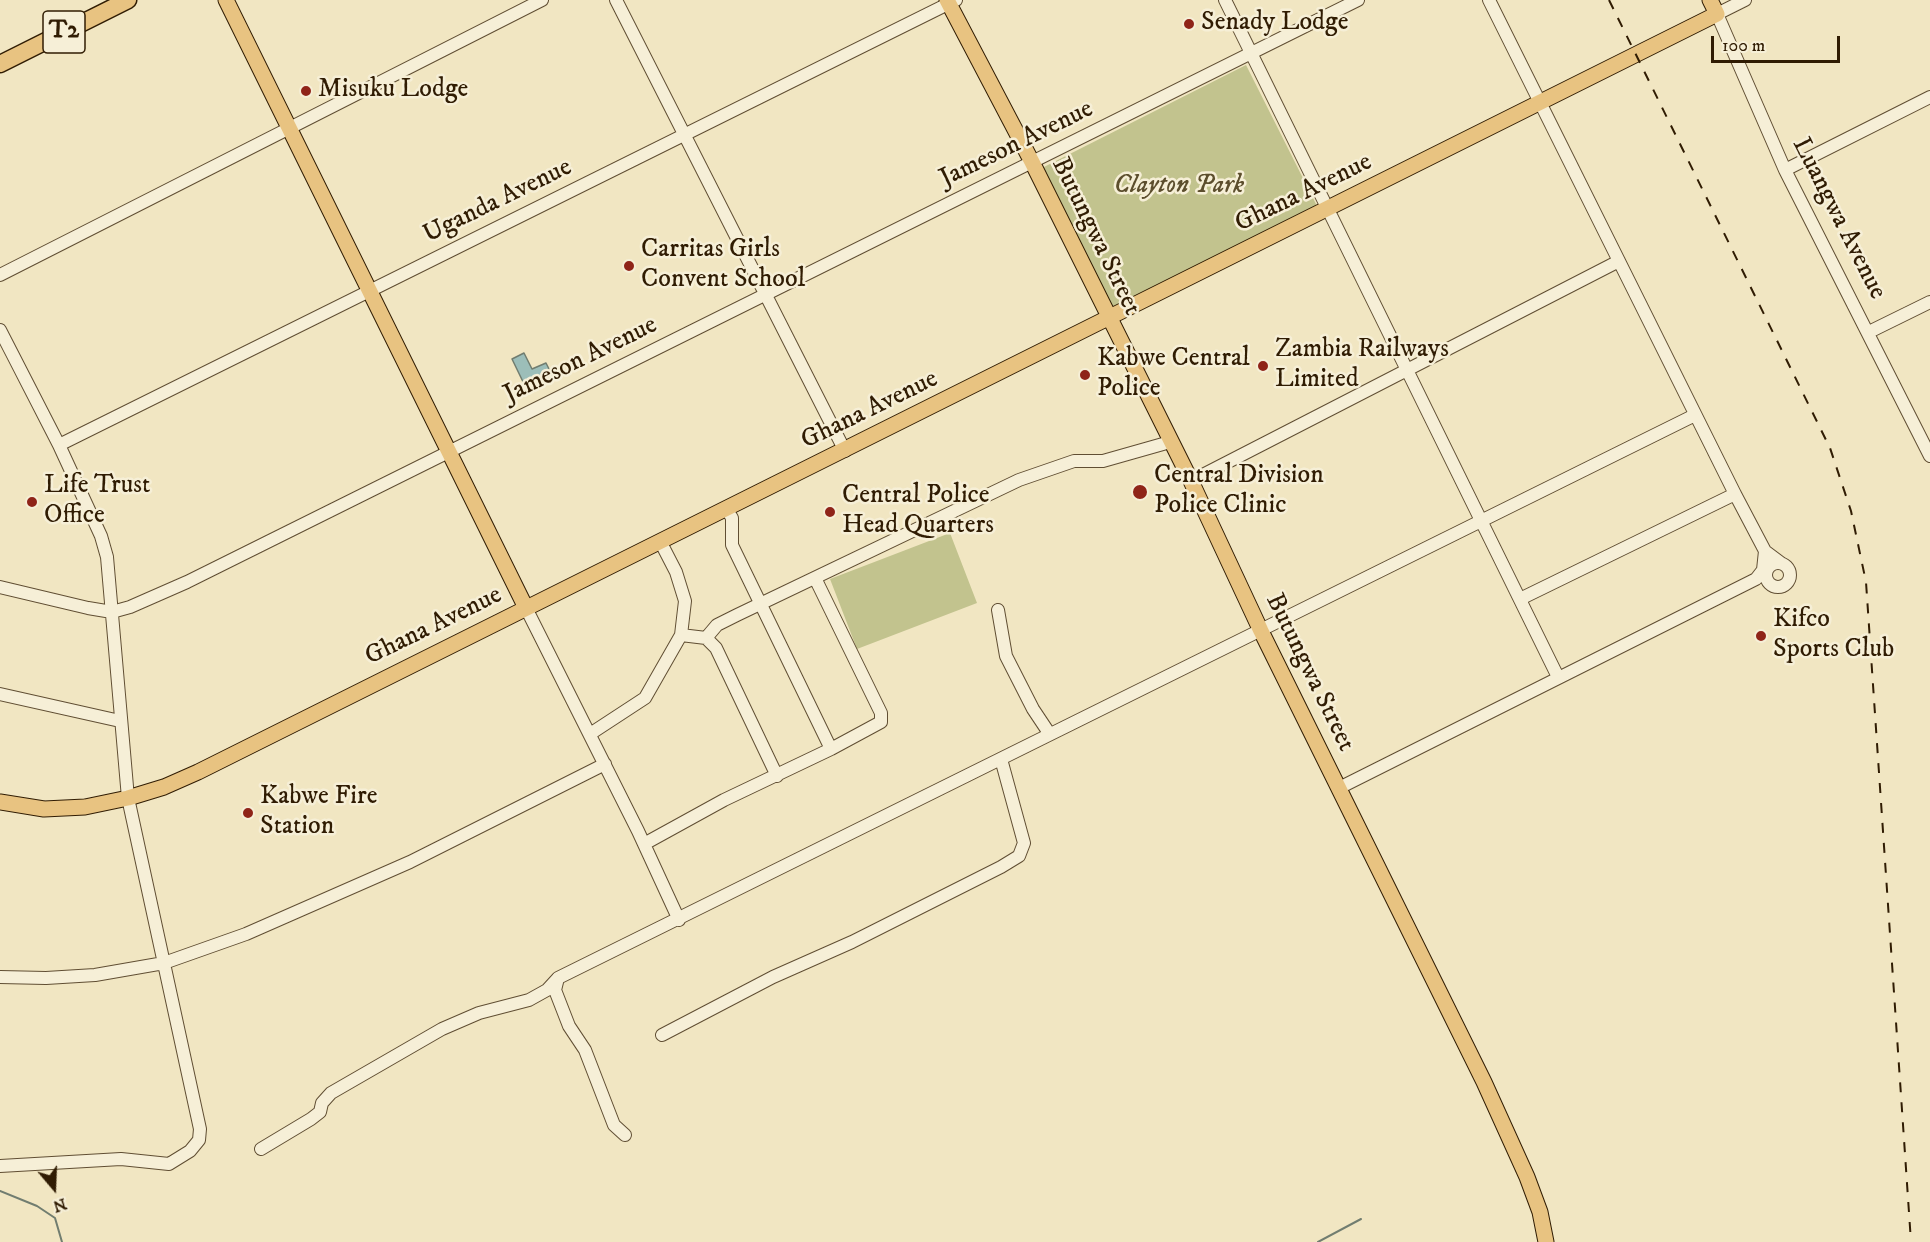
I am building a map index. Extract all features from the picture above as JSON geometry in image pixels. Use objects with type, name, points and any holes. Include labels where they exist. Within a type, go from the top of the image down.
[{"type":"highway","name":"T2","points":[[0,64],[128,0]]},
{"type":"main road","points":[[226,0],[526,608]]},
{"type":"main road","name":"Butungwa Street","points":[[951,1],[1191,481],[1261,631],[1484,1082],[1527,1178],[1540,1212],[1546,1242]]},
{"type":"main road","name":"Ghana Avenue","points":[[0,802],[44,809],[66,809],[128,798],[165,786],[198,771],[1540,103],[1713,7]]},
{"type":"street","points":[[0,275],[542,0]]},
{"type":"street","points":[[616,0],[844,451]]},
{"type":"street","points":[[1225,0],[1558,677]]},
{"type":"street","name":"Jameson Avenue","points":[[112,612],[130,607],[187,582],[1359,0]]},
{"type":"street","points":[[1489,0],[1765,556],[1764,579]]},
{"type":"street","name":"Ghana Avenue","points":[[1713,7],[1745,0]]},
{"type":"street","name":"Uganda Avenue","points":[[59,445],[951,1]]},
{"type":"street","name":"Luangwa Avenue","points":[[1713,7],[1785,171],[1869,332],[1930,456]]},
{"type":"street","points":[[1785,171],[1930,97]]},
{"type":"street","points":[[1191,481],[1619,261]]},
{"type":"street","points":[[1869,332],[1930,302]]},
{"type":"street","points":[[0,330],[59,445],[101,536],[111,585],[120,722],[128,798],[200,1129],[199,1140],[190,1151],[169,1164],[122,1159],[0,1166]]},
{"type":"street","points":[[261,1149],[320,1112],[322,1102],[331,1093],[442,1029],[479,1013],[529,1000],[548,990],[558,978],[1695,415]]},
{"type":"street","points":[[706,638],[717,625],[1019,480],[1074,460],[1103,461],[1170,442]]},
{"type":"street","points":[[1520,599],[1735,494]]},
{"type":"street","points":[[726,508],[732,518],[732,545],[831,749]]},
{"type":"street","points":[[590,734],[645,698],[681,635],[684,601],[676,572],[660,541]]},
{"type":"street","points":[[1764,579],[1780,587],[1789,580],[1789,570],[1781,563],[1765,556]]},
{"type":"street","points":[[1339,788],[1558,677],[1764,579],[1771,566],[1781,563]]},
{"type":"street","points":[[644,844],[724,800],[878,725],[882,717],[815,578]]},
{"type":"street","points":[[0,587],[112,612]]},
{"type":"street","points":[[526,608],[644,844],[679,920]]},
{"type":"street","points":[[998,610],[1006,656],[1033,709],[1050,734]]},
{"type":"street","points":[[681,635],[706,638],[716,648],[777,776]]},
{"type":"street","points":[[0,694],[120,722]]},
{"type":"street","points":[[662,1035],[762,982],[852,942],[991,873],[1019,856],[1024,843],[1000,759]]},
{"type":"street","points":[[0,977],[45,978],[95,975],[164,963],[246,934],[311,907],[421,857],[605,765]]},
{"type":"street","points":[[558,978],[555,990],[569,1026],[585,1050],[614,1125],[625,1135]]},
{"type":"green space","name":"Clayton Park","points":[[1246,65],[1317,206],[1111,310],[1040,169]]},
{"type":"green space","points":[[950,533],[977,603],[857,649],[830,579]]},
{"type":"water","points":[[524,353],[532,369],[546,363],[552,375],[526,388],[512,359]]},
{"type":"waterway","points":[[0,1191],[37,1206],[55,1218],[62,1242]]},
{"type":"waterway","points":[[1318,1242],[1361,1219]]},
{"type":"railway","points":[[1609,0],[1830,448],[1851,511],[1866,582],[1911,1242]]},
{"type":"place","name":"Senady Lodge","points":[[1189,24]]},
{"type":"place","name":"Misuku Lodge","points":[[306,91]]},
{"type":"place","name":"Carritas Girls Convent School","points":[[629,266]]},
{"type":"place","name":"Zambia Railways Limited","points":[[1263,366]]},
{"type":"place","name":"Kabwe Central Police","points":[[1085,375]]},
{"type":"place","name":"Central Division Police Clinic","points":[[1140,492]]},
{"type":"place","name":"Life Trust Office","points":[[32,502]]},
{"type":"place","name":"Central Police Head Quarters","points":[[830,512]]},
{"type":"place","name":"Kifco Sports Club","points":[[1761,636]]},
{"type":"place","name":"Kabwe Fire Station","points":[[248,813]]}]
